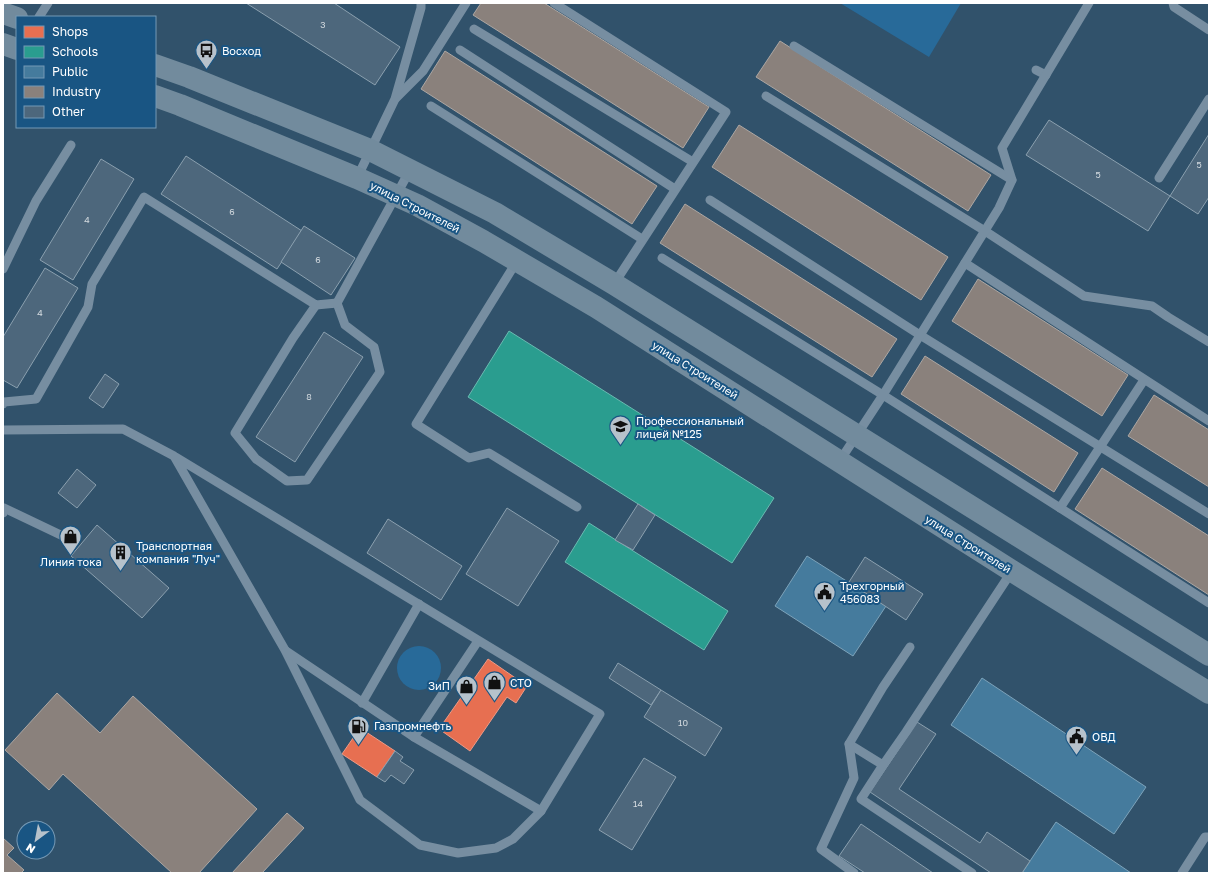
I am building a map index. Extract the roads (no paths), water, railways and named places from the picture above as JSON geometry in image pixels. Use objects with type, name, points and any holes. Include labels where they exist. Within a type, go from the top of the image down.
[{"type":"street","points":[[3,13],[16,18]]},
{"type":"street","points":[[3,44],[16,49]]},
{"type":"street","points":[[156,65],[189,77],[370,150],[495,213],[614,284],[1209,656]]},
{"type":"street","name":"улица Строителей","points":[[156,96],[180,104],[357,178],[417,205],[517,261],[596,307],[1012,571],[1209,693]]},
{"type":"lane","points":[[40,16],[48,3]]},
{"type":"lane","points":[[357,178],[395,99],[421,8],[421,3]]},
{"type":"lane","points":[[395,99],[423,71],[466,3]]},
{"type":"lane","points":[[554,3],[726,112],[614,284]]},
{"type":"lane","points":[[839,462],[883,395],[999,208],[1012,180],[1002,148],[1089,3]]},
{"type":"lane","points":[[1172,3],[1174,7],[1209,30]]},
{"type":"lane","points":[[474,29],[693,162]]},
{"type":"lane","points":[[794,46],[1012,180]]},
{"type":"lane","points":[[460,50],[675,189]]},
{"type":"lane","points":[[1036,70],[1046,75]]},
{"type":"lane","points":[[766,96],[984,231],[1084,296],[1152,306],[1209,342]]},
{"type":"lane","points":[[1160,178],[1209,99]]},
{"type":"lane","points":[[431,106],[642,239]]},
{"type":"lane","points":[[3,269],[36,201],[71,145]]},
{"type":"lane","points":[[316,305],[293,338],[235,433],[256,459],[287,481],[307,480],[380,372],[374,347],[345,325],[337,303],[410,170]]},
{"type":"lane","points":[[3,403],[36,399],[88,307],[92,284],[144,197],[316,305],[337,303]]},
{"type":"lane","points":[[710,200],[920,335],[1209,514]]},
{"type":"lane","points":[[662,258],[883,395],[1209,603]]},
{"type":"lane","points":[[517,261],[416,424],[469,458],[489,453],[577,507]]},
{"type":"lane","points":[[964,263],[1209,421]]},
{"type":"lane","points":[[1060,508],[1144,380]]},
{"type":"lane","points":[[3,430],[123,428],[174,456],[600,714],[541,811],[513,839],[496,848],[458,853],[420,845],[360,800],[285,650],[174,456]]},
{"type":"lane","points":[[3,513],[4,508],[67,538]]},
{"type":"lane","points":[[972,873],[861,799],[1012,571]]},
{"type":"lane","points":[[362,703],[419,604]]},
{"type":"lane","points":[[414,737],[478,641]]},
{"type":"lane","points":[[854,873],[821,849],[854,778],[849,744],[883,687],[910,647]]},
{"type":"lane","points":[[285,650],[414,737],[541,811]]},
{"type":"lane","points":[[849,744],[883,765]]},
{"type":"lane","points":[[1182,873],[1205,837],[1209,836]]},
{"type":"place","name":"Восход","points":[[206,70]]},
{"type":"place","name":"Профессиональный лицей №125","points":[[621,446]]},
{"type":"place","name":"Линия тока","points":[[71,556]]},
{"type":"place","name":"Транспортная компания \"Луч\"","points":[[120,572]]},
{"type":"place","name":"Трехгорный 456083","points":[[824,612]]},
{"type":"place","name":"СТО","points":[[495,702]]},
{"type":"place","name":"ЗиП","points":[[466,706]]},
{"type":"place","name":"Газпромнефть","points":[[359,746]]},
{"type":"place","name":"ОВД","points":[[1076,756]]}]
